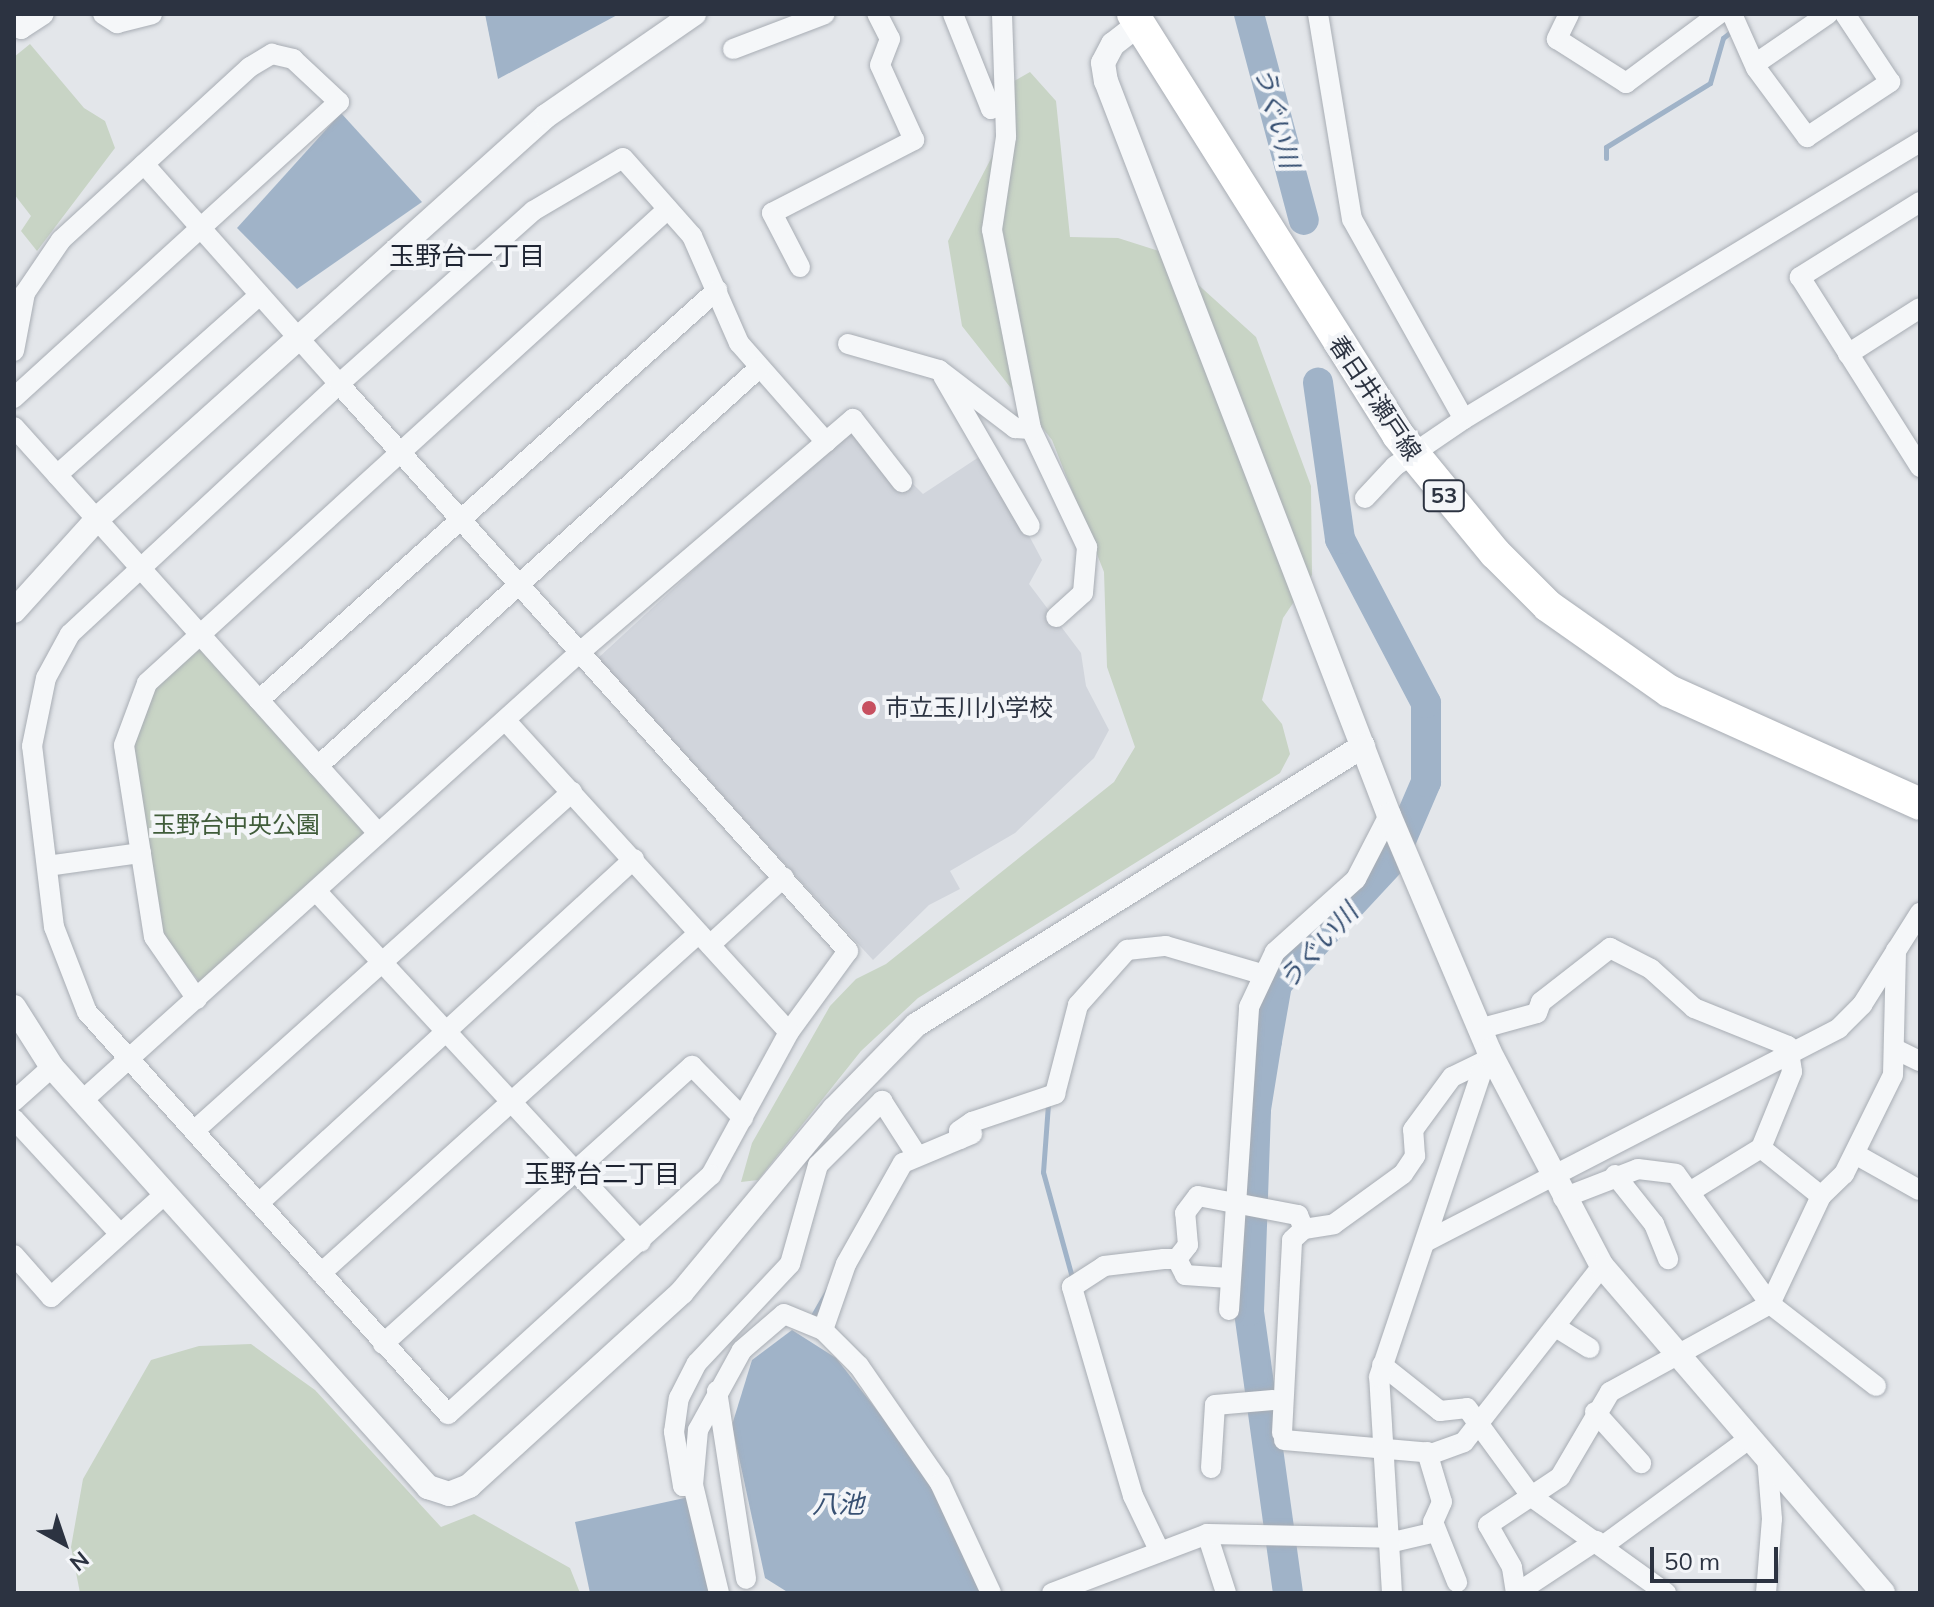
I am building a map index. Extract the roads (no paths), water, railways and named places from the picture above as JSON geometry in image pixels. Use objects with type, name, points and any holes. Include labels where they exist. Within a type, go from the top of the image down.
[{"type":"main road","name":"春日井瀬戸線","points":[[1136,19],[1411,454],[1495,553],[1605,651],[1669,691],[1920,804]]},
{"type":"street","points":[[14,22],[21,29],[44,14]]},
{"type":"street","points":[[103,14],[117,23],[152,14]]},
{"type":"street","points":[[733,49],[825,14]]},
{"type":"street","points":[[800,267],[772,213],[914,140],[880,65],[890,39],[877,14]]},
{"type":"street","points":[[953,14],[991,109],[1004,103]]},
{"type":"street","points":[[1002,14],[1004,103],[992,230],[1031,429],[1087,547],[1083,593],[1056,617]]},
{"type":"street","points":[[1318,14],[1352,219],[1464,419]]},
{"type":"street","points":[[1569,14],[1557,39],[1626,83],[1719,14]]},
{"type":"street","points":[[1732,14],[1755,64],[1807,137],[1890,82],[1845,14]]},
{"type":"street","points":[[1755,64],[1828,14]]},
{"type":"street","points":[[14,611],[97,519],[546,116],[681,17]]},
{"type":"street","points":[[1136,19],[1113,44],[1103,63],[1106,81],[1389,815],[1488,1056],[1602,1266],[1883,1593]]},
{"type":"street","points":[[14,351],[25,293],[61,240],[272,54],[310,70],[339,102],[14,398]]},
{"type":"street","points":[[1365,498],[1411,454],[1464,419],[1920,142]]},
{"type":"street","points":[[144,164],[201,229],[339,384],[399,451],[784,877],[848,951],[789,1032],[711,1175],[641,1242],[448,1414],[87,1012],[70,979],[47,866],[32,746],[46,678],[70,634],[339,384],[533,211],[585,176],[623,158],[692,236],[759,368],[826,442]]},
{"type":"street","points":[[1920,202],[1800,277],[1920,467]]},
{"type":"street","points":[[197,999],[154,937],[124,745],[130,715],[147,683],[668,209]]},
{"type":"street","points":[[259,700],[717,290]]},
{"type":"street","points":[[57,475],[260,295]]},
{"type":"street","points":[[1848,354],[1920,308]]},
{"type":"street","points":[[848,344],[939,370],[1015,428],[1031,429]]},
{"type":"street","points":[[318,766],[759,368]]},
{"type":"street","points":[[939,370],[1030,526]]},
{"type":"street","points":[[83,1100],[580,652],[853,419],[902,482]]},
{"type":"street","points":[[14,427],[378,833]]},
{"type":"street","points":[[1902,439],[1920,428]]},
{"type":"street","points":[[506,721],[789,1032]]},
{"type":"street","points":[[693,1485],[683,1486],[674,1432],[679,1398],[697,1363],[790,1264],[809,1159],[872,1067],[969,985],[1363,746]]},
{"type":"street","points":[[194,1131],[572,792]]},
{"type":"street","points":[[1229,1310],[1232,1201],[1244,1038],[1261,974],[1275,952],[1356,879],[1389,815]]},
{"type":"street","points":[[47,866],[141,853]]},
{"type":"street","points":[[259,1203],[634,859]]},
{"type":"street","points":[[321,1273],[511,1101],[704,939],[784,877]]},
{"type":"street","points":[[316,891],[641,1242]]},
{"type":"street","points":[[1558,1189],[1792,1054],[1851,1016],[1920,913]]},
{"type":"street","points":[[823,1330],[846,1264],[903,1163],[916,1154],[968,1136],[959,1131],[972,1122],[1055,1094],[1078,1005],[1127,950],[1166,946],[1261,974]]},
{"type":"street","points":[[1479,1029],[1537,1013],[1541,1002],[1610,948],[1651,969],[1694,1008],[1792,1054]]},
{"type":"street","points":[[1750,1438],[1600,1543],[1517,1593],[1488,1525],[1560,1477],[1595,1412],[1610,1392],[1770,1304],[1821,1196],[1855,1154],[1897,1050],[1896,950]]},
{"type":"street","points":[[15,1016],[52,1067],[428,1487],[449,1494],[469,1486],[682,1292],[809,1159],[882,1101],[916,1154]]},
{"type":"street","points":[[1897,1050],[1920,1061]]},
{"type":"street","points":[[1691,1191],[1761,1148],[1792,1072],[1792,1054]]},
{"type":"street","points":[[1488,1056],[1452,1077],[1413,1130],[1415,1156],[1403,1174],[1334,1224],[1304,1229],[1290,1248],[1283,1437],[1427,1452],[1464,1442],[1482,1427],[1559,1329],[1602,1266]]},
{"type":"street","points":[[1392,1593],[1393,1540],[1382,1365],[1488,1056]]},
{"type":"street","points":[[383,1344],[692,1066],[743,1118]]},
{"type":"street","points":[[14,1101],[52,1067]]},
{"type":"street","points":[[14,1119],[120,1234]]},
{"type":"street","points":[[1761,1148],[1821,1196]]},
{"type":"street","points":[[1855,1154],[1919,1190]]},
{"type":"street","points":[[1425,1242],[1558,1189],[1664,1167],[1691,1191],[1770,1304],[1876,1386]]},
{"type":"street","points":[[1615,1175],[1654,1224],[1668,1259]]},
{"type":"street","points":[[14,1255],[51,1297],[166,1193]]},
{"type":"street","points":[[1159,1550],[1133,1496],[1072,1287],[1104,1266],[1177,1259],[1188,1245],[1185,1213],[1198,1196],[1269,1207],[1298,1215],[1304,1229]]},
{"type":"street","points":[[1177,1259],[1185,1275],[1229,1278]]},
{"type":"street","points":[[719,1593],[693,1485],[698,1430],[717,1391],[767,1324],[784,1314],[823,1330],[859,1366],[940,1483],[991,1593]]},
{"type":"street","points":[[1559,1329],[1589,1348]]},
{"type":"street","points":[[1382,1365],[1440,1411],[1467,1408],[1532,1497],[1666,1593]]},
{"type":"street","points":[[717,1391],[746,1579]]},
{"type":"street","points":[[1211,1468],[1215,1405],[1239,1407],[1273,1400]]},
{"type":"street","points":[[1595,1412],[1641,1463]]},
{"type":"street","points":[[1427,1452],[1442,1502],[1436,1532],[1457,1582]]},
{"type":"street","points":[[1766,1593],[1767,1457]]},
{"type":"street","points":[[1052,1593],[1207,1534],[1300,1532],[1393,1540],[1436,1532]]},
{"type":"street","points":[[1207,1534],[1226,1593]]},
{"type":"water","points":[[485,14],[619,14],[498,79]]},
{"type":"water","points":[[341,113],[422,202],[297,289],[237,228]]},
{"type":"water","name":"八池","points":[[792,1330],[836,1358],[934,1483],[980,1593],[789,1593],[765,1578],[732,1425],[752,1360]]},
{"type":"water","points":[[689,1497],[709,1593],[590,1593],[575,1522]]},
{"type":"waterway","name":"うぐい川","points":[[1249,14],[1304,220]]},
{"type":"waterway","points":[[1606,158],[1606,147],[1710,83],[1723,38],[1733,30]]},
{"type":"waterway","name":"うぐい川","points":[[1288,1593],[1249,1311],[1256,1109],[1267,1041],[1277,984],[1393,859],[1426,782],[1426,703],[1340,539],[1318,383]]},
{"type":"waterway","points":[[1275,965],[1286,971]]},
{"type":"waterway","points":[[1048,1104],[1043,1172],[1073,1281]]},
{"type":"waterway","points":[[811,1319],[828,1290]]},
{"type":"place","name":"市立玉川小学校","points":[[869,708]]},
{"type":"district","name":"玉野台一丁目","points":[[467,256]]},
{"type":"district","name":"玉野台二丁目","points":[[602,1174]]},
{"type":"park label","name":"玉野台中央公園","points":[[236,825]]}]
